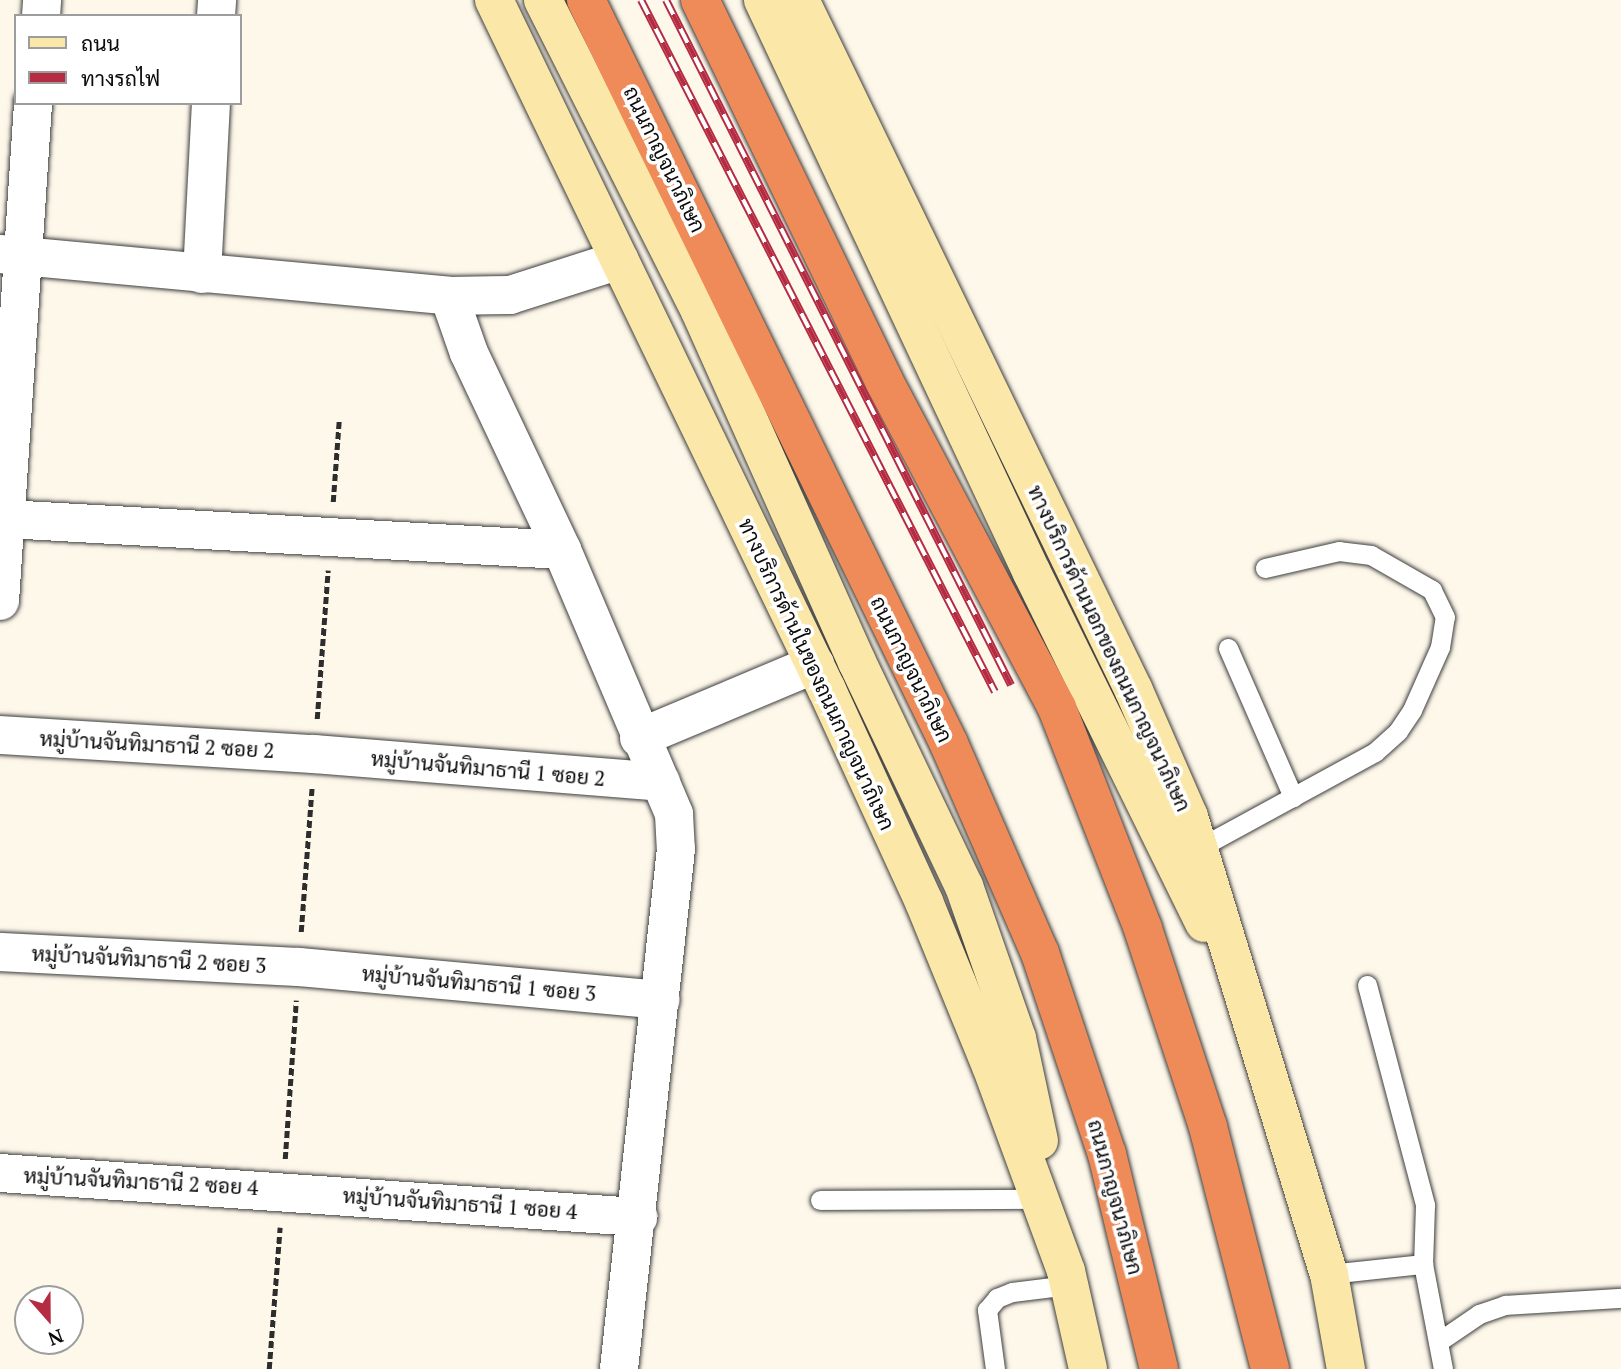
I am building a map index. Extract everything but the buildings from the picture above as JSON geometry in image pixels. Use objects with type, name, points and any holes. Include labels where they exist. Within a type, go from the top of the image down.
[{"type":"highway","name":"ถนนกาญจนาภิเษก","points":[[586,0],[949,744],[1040,953],[1107,1154],[1159,1369]]},
{"type":"highway","points":[[700,0],[884,381],[1057,708],[1143,929],[1203,1114],[1270,1369]]},
{"type":"main road","name":"ทางบริการด้านในของถนนกาญจนาภิเษก","points":[[494,0],[815,664],[929,915],[991,1066],[1037,1199],[1068,1278],[1088,1369]]},
{"type":"main road","points":[[543,0],[700,311],[857,662],[964,886],[1017,1038],[1068,1278]]},
{"type":"main road","points":[[762,0],[1032,573],[1258,1031]]},
{"type":"main road","name":"ทางบริการด้านนอกของถนนกาญจนาภิเษก","points":[[800,0],[1134,691],[1199,848],[1258,1031],[1329,1274],[1346,1369]]},
{"type":"street","points":[[0,601],[6,519],[10,255],[33,105]]},
{"type":"street","points":[[202,274],[211,105]]},
{"type":"street","points":[[10,255],[449,296],[510,295],[620,260]]},
{"type":"street","points":[[449,296],[469,353],[562,550],[639,738],[674,814],[676,849],[638,1217],[619,1369]]},
{"type":"street","points":[[6,519],[562,550]]},
{"type":"street","points":[[639,738],[815,664]]},
{"type":"street","name":"หมู่บ้านจันทิมาธานี 2 ซอย 2","points":[[0,735],[314,754]]},
{"type":"street","name":"หมู่บ้านจันทิมาธานี 1 ซอย 2","points":[[314,754],[661,782]]},
{"type":"street","name":"หมู่บ้านจันทิมาธานี 2 ซอย 3","points":[[0,952],[299,967]]},
{"type":"street","name":"หมู่บ้านจันทิมาธานี 1 ซอย 3","points":[[299,967],[660,1000]]},
{"type":"street","name":"หมู่บ้านจันทิมาธานี 2 ซอย 4","points":[[0,1172],[282,1189]]},
{"type":"street","name":"หมู่บ้านจันทิมาธานี 1 ซอย 4","points":[[282,1189],[638,1217]]},
{"type":"lane","points":[[1199,848],[1375,752],[1398,731],[1440,647],[1445,617],[1432,590],[1371,555],[1339,551],[1265,568]]},
{"type":"lane","points":[[1228,648],[1293,797]]},
{"type":"lane","points":[[1367,985],[1425,1205],[1423,1264],[1443,1369]]},
{"type":"lane","points":[[820,1200],[1037,1199]]},
{"type":"lane","points":[[1329,1274],[1423,1264]]},
{"type":"lane","points":[[995,1369],[987,1310],[997,1298],[1012,1292],[1068,1278]]},
{"type":"lane","points":[[1438,1342],[1479,1314],[1505,1306],[1621,1298]]},
{"type":"path","points":[[270,1369],[339,421]]},
{"type":"railway","points":[[641,0],[995,692]]},
{"type":"railway","points":[[666,0],[1011,685]]}]
